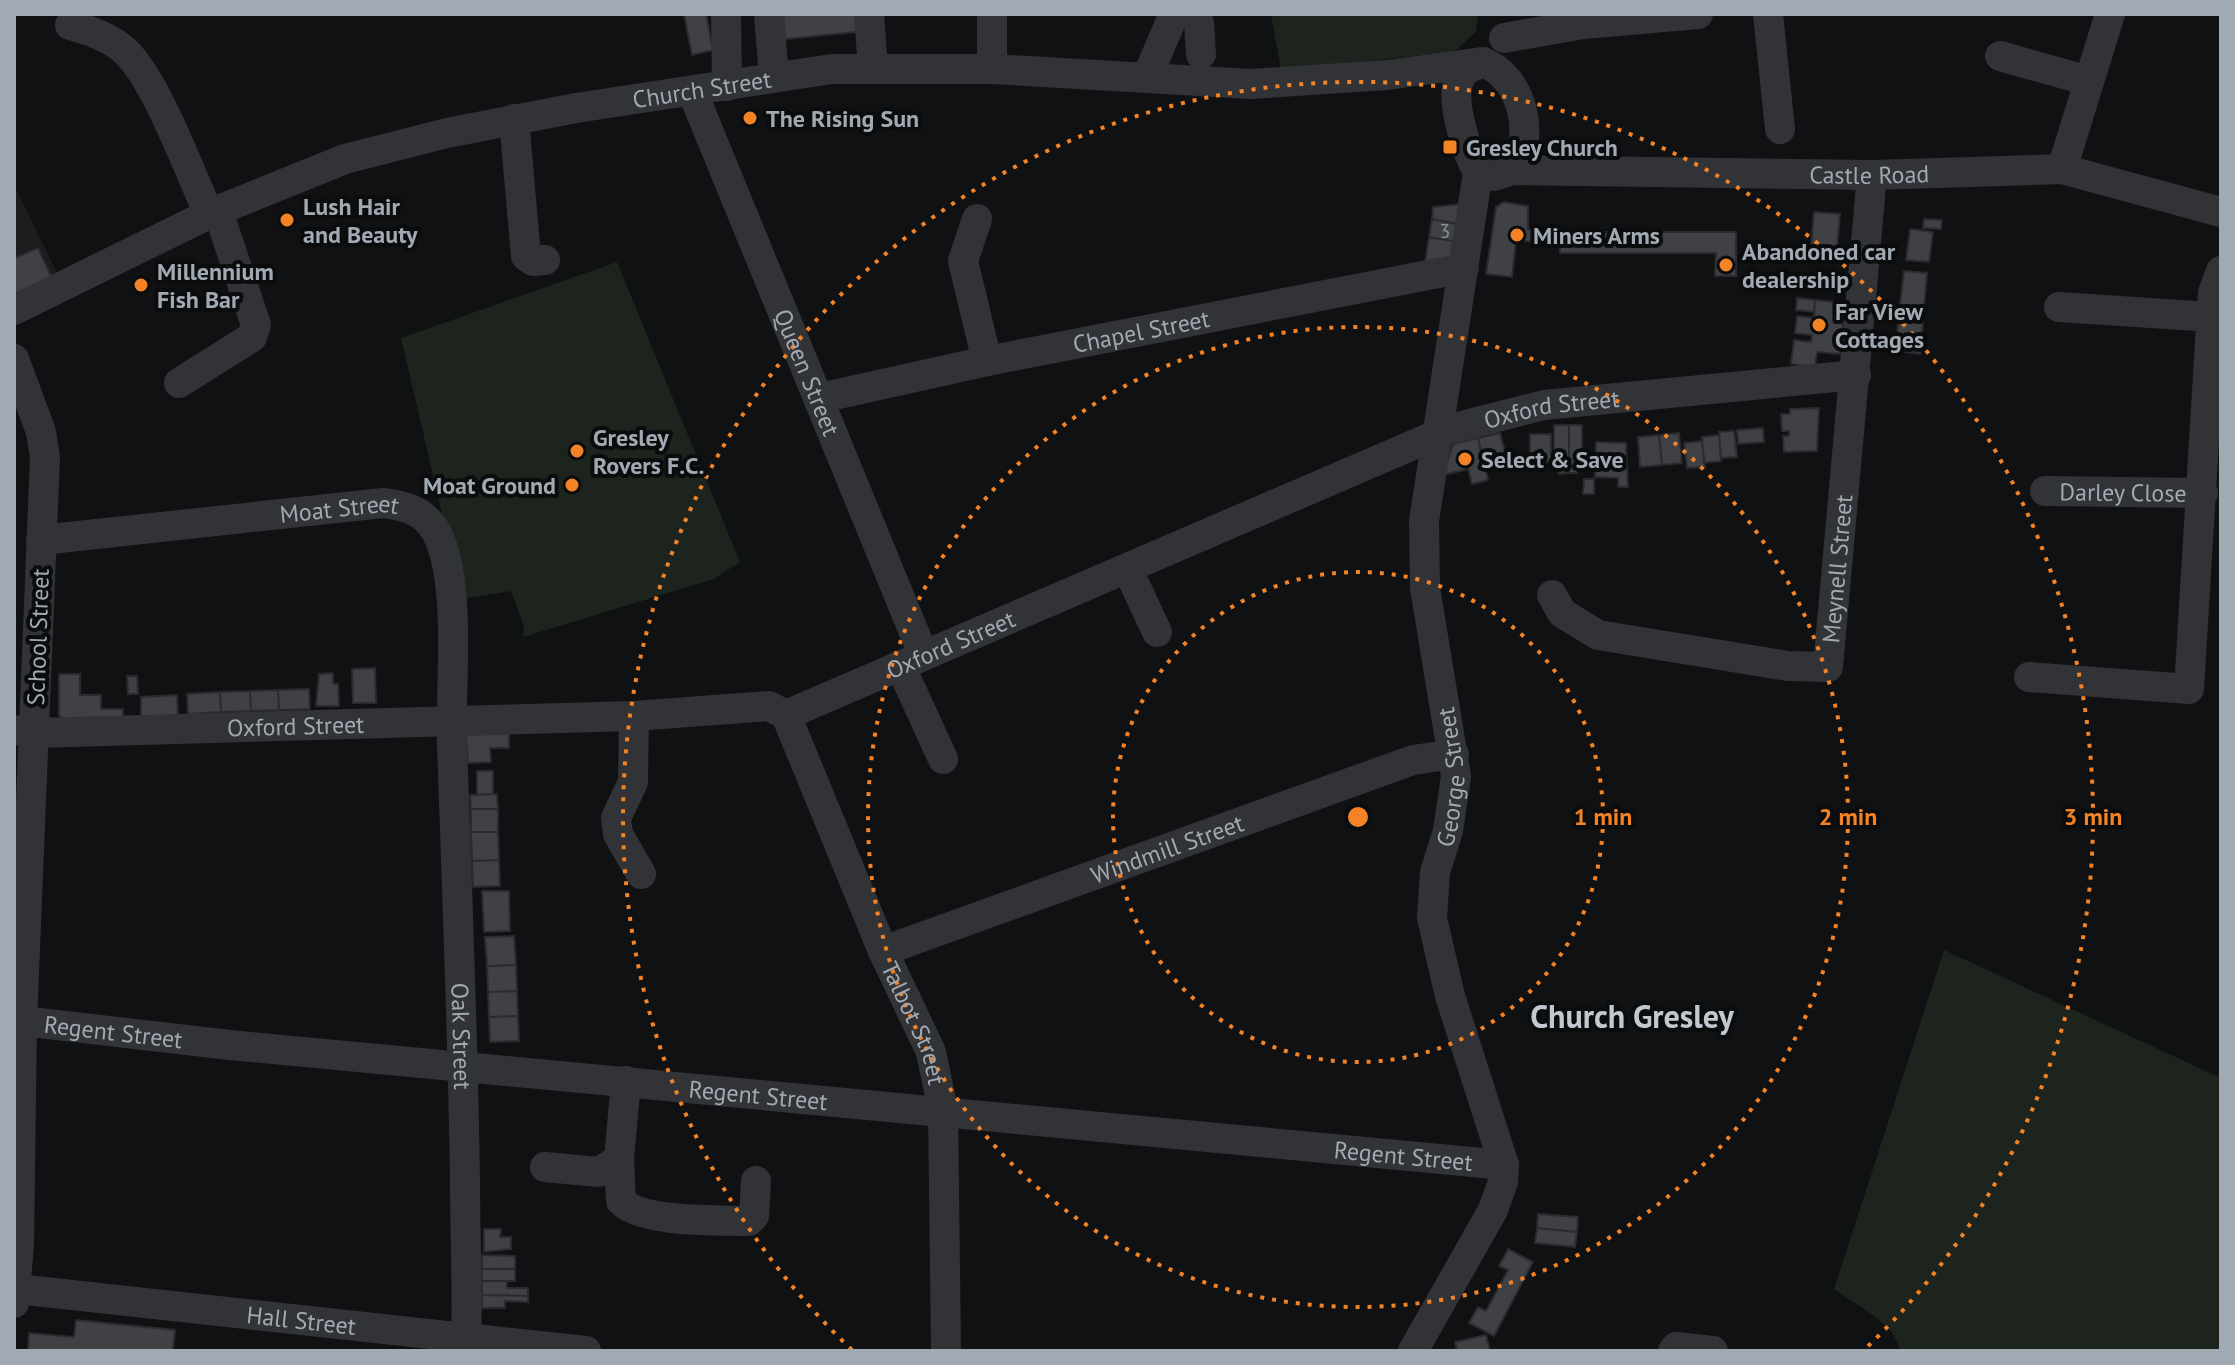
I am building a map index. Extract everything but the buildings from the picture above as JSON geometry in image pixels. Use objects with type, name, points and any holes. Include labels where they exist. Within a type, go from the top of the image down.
[{"type":"street","points":[[726,14],[727,86]]},
{"type":"street","points":[[769,14],[774,78]]},
{"type":"street","points":[[869,14],[873,68]]},
{"type":"street","points":[[992,14],[992,69]]},
{"type":"street","points":[[1147,77],[1174,14]]},
{"type":"street","points":[[1195,14],[1199,23],[1201,54]]},
{"type":"street","points":[[1491,65],[1505,26],[1583,24],[1698,14]]},
{"type":"street","points":[[1768,14],[1780,129]]},
{"type":"street","points":[[2062,169],[2110,14]]},
{"type":"street","points":[[70,25],[101,35],[125,50],[143,72],[214,212],[256,325],[252,337],[179,383]]},
{"type":"street","points":[[2000,56],[2089,81]]},
{"type":"street","points":[[1478,172],[1469,157],[1458,100],[1458,81],[1469,68],[1491,65]]},
{"type":"street","points":[[1491,65],[1521,107],[1524,128],[1521,158],[1513,170]]},
{"type":"street","name":"Church Street","points":[[14,310],[214,212],[345,159],[514,119],[832,69],[992,69],[1251,84],[1491,65]]},
{"type":"street","points":[[1426,69],[1448,85],[1458,100]]},
{"type":"street","name":"Queen Street","points":[[692,91],[820,398],[912,660],[943,759]]},
{"type":"street","points":[[514,119],[526,256],[533,261],[545,260]]},
{"type":"street","name":"Castle Road","points":[[1478,172],[1494,176],[1513,170],[1872,175],[2062,169],[2221,212]]},
{"type":"street","name":"George Street","points":[[1413,1351],[1497,1202],[1504,1165],[1434,938],[1431,897],[1454,804],[1454,754],[1424,573],[1424,521],[1478,172]]},
{"type":"street","name":"Meynell Street","points":[[1552,595],[1562,613],[1598,635],[1788,666],[1828,667],[1872,175]]},
{"type":"street","points":[[977,219],[963,261],[987,361]]},
{"type":"street","name":"Chapel Street","points":[[820,398],[987,361],[1464,268]]},
{"type":"street","points":[[2029,677],[2189,689],[2213,292],[2221,271]]},
{"type":"street","points":[[2059,307],[2212,317]]},
{"type":"street","name":"School Street","points":[[14,359],[41,432],[45,457],[25,732],[16,1296]]},
{"type":"street","name":"Oxford Street","points":[[25,732],[634,716],[769,706],[786,715],[1436,435],[1544,405],[1856,375]]},
{"type":"street","name":"Darley Close","points":[[2045,491],[2203,493]]},
{"type":"street","name":"Moat Street","points":[[41,540],[383,503],[419,511],[441,541],[447,574],[451,721]]},
{"type":"street","points":[[1128,570],[1157,632]]},
{"type":"street","name":"Talbot Street","points":[[786,715],[883,951],[931,1052],[943,1110],[946,1351]]},
{"type":"street","points":[[634,716],[633,782],[616,818],[618,834],[641,874]]},
{"type":"street","name":"Oak Street","points":[[451,721],[463,1067],[466,1343]]},
{"type":"street","name":"Windmill Street","points":[[883,951],[1413,760],[1454,754]]},
{"type":"street","name":"Regent Street","points":[[18,1021],[463,1067],[1504,1165]]},
{"type":"street","points":[[626,1081],[619,1159],[621,1201],[629,1209],[650,1215],[749,1221],[754,1216],[756,1181]]},
{"type":"street","points":[[545,1167],[599,1172],[619,1159]]},
{"type":"street","name":"Hall Street","points":[[16,1296],[466,1343],[586,1351]]},
{"type":"street","points":[[1673,1351],[1676,1347],[1713,1351]]},
{"type":"shaded area","points":[[1271,14],[1478,14],[1476,32],[1454,52],[1281,70]]},
{"type":"shaded area","points":[[14,185],[59,277],[14,300]]},
{"type":"shaded area","name":"Moat Ground","points":[[617,262],[740,562],[714,579],[523,637],[524,627],[511,591],[462,599],[401,338]]},
{"type":"shaded area","points":[[1944,950],[2221,1078],[2221,1351],[1900,1351],[1897,1341],[1883,1323],[1834,1289]]},
{"type":"place","name":"The Rising Sun","points":[[750,118]]},
{"type":"place","name":"Gresley Church","points":[[1450,147]]},
{"type":"place","name":"Lush Hair and Beauty","points":[[287,220]]},
{"type":"place","name":"Miners Arms","points":[[1517,235]]},
{"type":"place","name":"Abandoned car dealership","points":[[1726,265]]},
{"type":"place","name":"Millennium Fish Bar","points":[[141,285]]},
{"type":"place","name":"Far View Cottages","points":[[1819,325]]},
{"type":"place","name":"Gresley Rovers F.C.","points":[[577,451]]},
{"type":"place","name":"Select & Save","points":[[1465,459]]},
{"type":"place","name":"Moat Ground","points":[[572,485]]},
{"type":"district","name":"Church Gresley","points":[[1632,1016]]}]
